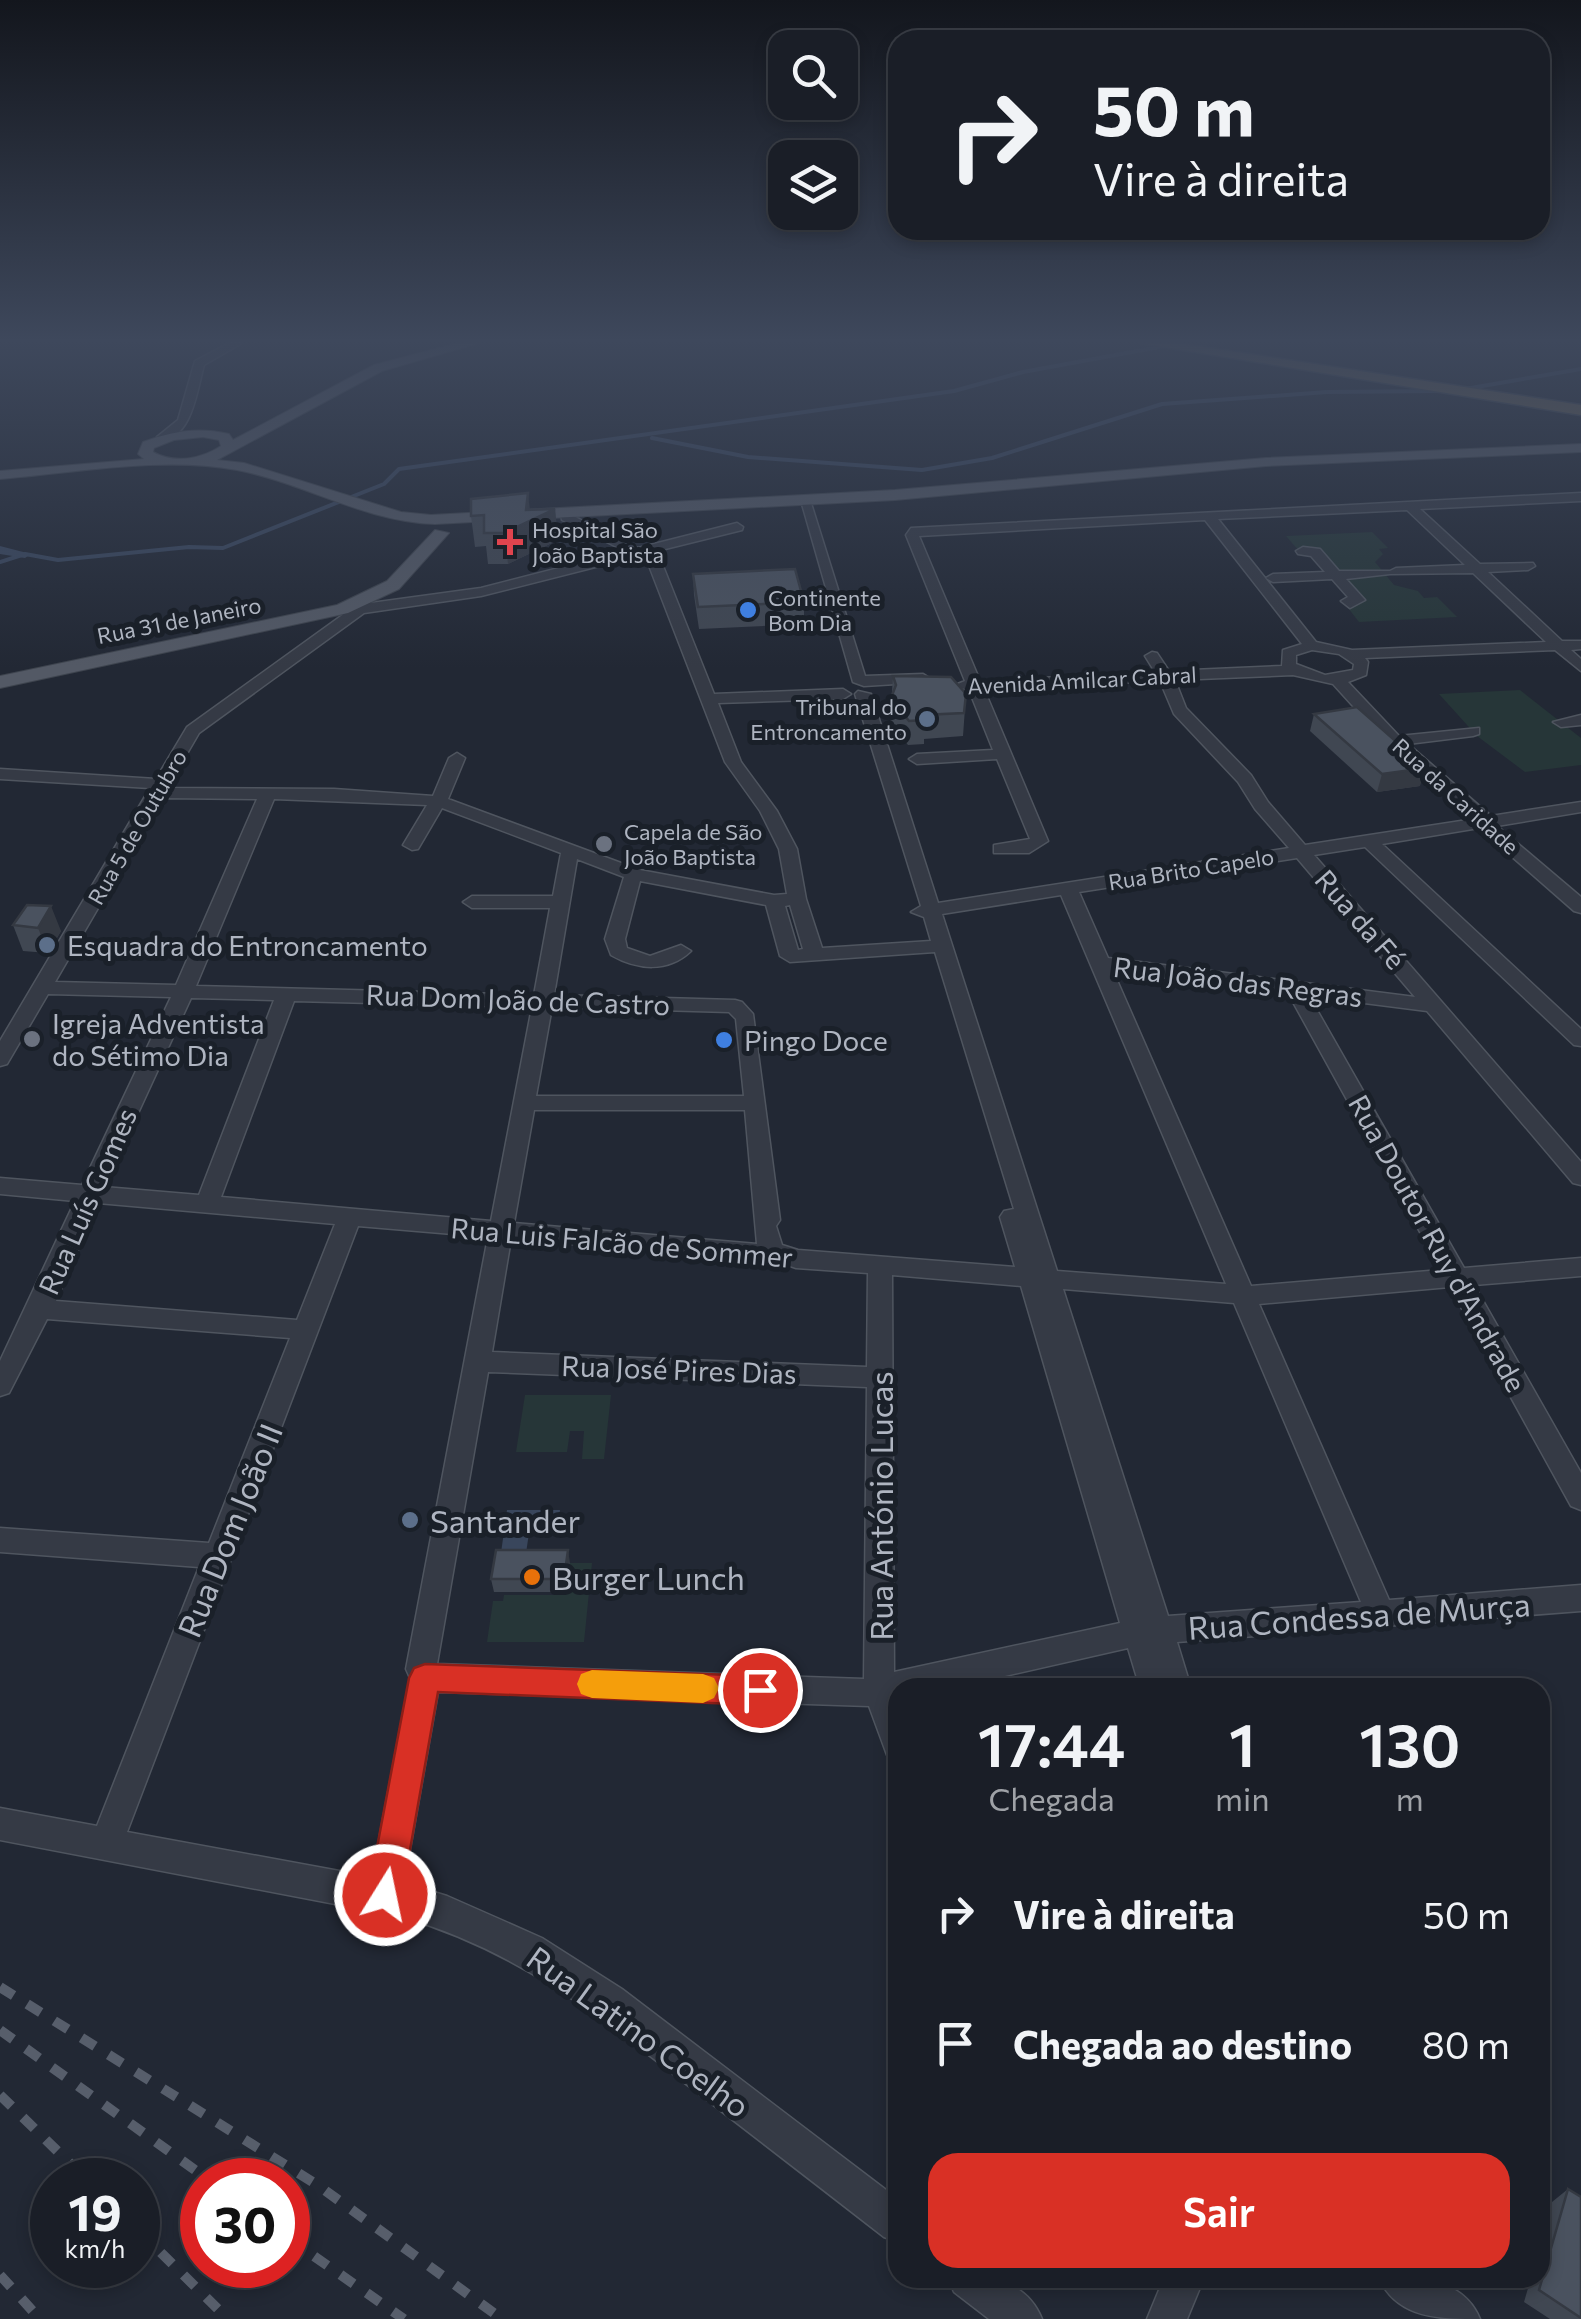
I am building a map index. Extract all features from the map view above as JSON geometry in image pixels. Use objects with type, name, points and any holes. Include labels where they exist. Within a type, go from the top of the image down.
[{"type":"main road","points":[[90,469],[119,462],[140,451]]},
{"type":"main road","points":[[147,451],[148,457],[168,462]]},
{"type":"main road","points":[[188,462],[220,451]]},
{"type":"main road","points":[[227,451],[226,458],[239,466]]},
{"type":"main road","points":[[410,531],[414,523],[438,525],[501,515],[770,502],[799,504],[832,498],[1266,462],[1509,451]]},
{"type":"main road","points":[[0,475],[168,462],[239,466],[399,517],[438,525]]},
{"type":"main road","points":[[349,501],[410,531],[419,554]]},
{"type":"main road","name":"Rua 31 de Janeiro","points":[[0,682],[50,668],[363,604],[410,570],[438,525]]},
{"type":"street","points":[[1000,849],[1030,848],[1039,841],[912,535],[916,530],[1581,497]]},
{"type":"street","points":[[799,504],[1148,1631],[1171,1678]]},
{"type":"street","points":[[1409,505],[1568,651],[1581,668]]},
{"type":"street","points":[[564,512],[566,517],[654,560],[732,762],[768,811],[788,849],[796,899],[814,954]]},
{"type":"street","points":[[1208,514],[1311,646]]},
{"type":"street","points":[[363,604],[481,592],[737,528]]},
{"type":"street","points":[[1303,550],[1314,552],[1358,600],[1348,601],[1350,604]]},
{"type":"street","points":[[1273,578],[1528,566]]},
{"type":"street","name":"Rua 5 de Outubro","points":[[0,1059],[193,730],[363,604]]},
{"type":"street","points":[[312,616],[326,620],[332,629]]},
{"type":"street","points":[[1357,661],[1356,675],[1337,679],[1290,664],[1293,650],[1311,646],[1357,661],[1380,663],[1568,651],[1581,645]]},
{"type":"street","name":"Avenida Amilcar Cabral","points":[[708,694],[1158,667],[1290,664]]},
{"type":"street","name":"Rua da Fé","points":[[1158,667],[1180,711],[1245,779],[1260,805],[1581,1176]]},
{"type":"street","name":"Rua da Caridade","points":[[1337,679],[1395,741],[1483,816],[1482,823],[1572,890],[1581,907]]},
{"type":"street","points":[[1561,722],[1581,720]]},
{"type":"street","points":[[1395,741],[1473,731]]},
{"type":"street","points":[[918,759],[1005,754]]},
{"type":"street","points":[[412,845],[446,794],[458,758]]},
{"type":"street","points":[[0,774],[158,788],[438,801],[568,861],[774,901],[796,899]]},
{"type":"street","name":"Rua Luís Gomes","points":[[0,1386],[40,1309],[184,991],[267,794]]},
{"type":"street","name":"Rua Brito Capelo","points":[[926,912],[1581,807]]},
{"type":"street","points":[[1369,841],[1581,1040]]},
{"type":"street","points":[[385,1895],[568,861]]},
{"type":"street","points":[[636,875],[629,883],[614,940],[618,950],[644,964],[658,964],[681,951]]},
{"type":"street","points":[[1068,889],[1381,1614]]},
{"type":"street","points":[[774,901],[790,956],[937,946]]},
{"type":"street","points":[[472,902],[561,902]]},
{"type":"street","name":"Rua João das Regras","points":[[1100,963],[1436,1006]]},
{"type":"street","name":"Rua Dom João de Castro","points":[[45,988],[724,1004],[740,1008],[746,1018],[768,1220],[766,1235],[774,1251]]},
{"type":"street","name":"Rua Doutor Ruy d'Andrade","points":[[1295,988],[1581,1498]]},
{"type":"street","points":[[207,1204],[287,993]]},
{"type":"street","points":[[526,1104],[755,1103]]},
{"type":"street","name":"Rua Luis Falcão de Sommer","points":[[0,1186],[774,1251],[796,1259],[1243,1294],[1581,1266]]},
{"type":"street","name":"Rua Dom João II","points":[[106,1844],[350,1216]]},
{"type":"street","name":"Rua António Lucas","points":[[880,1266],[880,1690],[888,1714]]},
{"type":"street","points":[[40,1309],[306,1330]]},
{"type":"street","name":"Rua José Pires Dias","points":[[478,1362],[614,1366],[620,1370],[880,1376]]},
{"type":"street","points":[[0,1540],[218,1556]]},
{"type":"street","name":"Rua Condessa de Murça","points":[[935,1678],[1148,1631],[1581,1598]]},
{"type":"street","points":[[1148,1631],[1154,1678]]},
{"type":"street","name":"Rua Condessa de Murça","points":[[425,1678],[861,1694],[888,1688]]},
{"type":"street","name":"Rua Latino Coelho","points":[[0,1824],[385,1895],[488,1930],[570,1974],[888,2215]]},
{"type":"street","points":[[981,2288],[1022,2319]]},
{"type":"street","points":[[1166,2319],[1180,2288]]},
{"type":"street","points":[[1414,2288],[1460,2319]]},
{"type":"shaded area","points":[[1372,532],[1388,548],[1379,549],[1383,554],[1375,562],[1394,585],[1418,591],[1424,598],[1437,597],[1457,617],[1359,622],[1345,604],[1365,600],[1321,552],[1299,551],[1286,536]]},
{"type":"shaded area","points":[[1520,690],[1581,738],[1581,765],[1525,772],[1477,736],[1439,694]]},
{"type":"shaded area","points":[[525,1395],[611,1395],[604,1459],[582,1459],[584,1431],[570,1431],[567,1452],[516,1452]]},
{"type":"shaded area","points":[[570,1563],[592,1563],[584,1642],[487,1642],[493,1601],[503,1601],[504,1595],[566,1595]]},
{"type":"water","points":[[507,1510],[560,1510],[557,1533],[529,1533],[525,1560],[500,1560]]},
{"type":"building","points":[[528,493],[526,510],[555,509],[504,533],[484,533],[484,515],[471,516],[471,499]]},
{"type":"building","points":[[795,569],[804,602],[698,607],[693,574]]},
{"type":"building","points":[[893,676],[951,677],[966,694],[964,713],[923,715],[925,720],[909,721],[891,698],[896,685]]},
{"type":"building","points":[[1357,707],[1426,768],[1382,774],[1314,714]]},
{"type":"building","points":[[27,905],[51,906],[38,928],[13,925]]},
{"type":"building","points":[[496,1550],[568,1550],[564,1579],[491,1579]]},
{"type":"building","points":[[1568,2189],[1581,2197],[1581,2318],[1539,2290],[1550,2288],[1550,2252]]},
{"type":"waterway","points":[[0,562],[25,554],[58,560],[189,547],[223,548],[384,484],[399,469],[526,451]]},
{"type":"waterway","points":[[719,451],[748,457],[922,470],[1013,451]]},
{"type":"waterway","points":[[0,550],[25,554]]},
{"type":"railway","points":[[0,1987],[319,2186],[502,2319]]},
{"type":"railway","points":[[0,2030],[180,2159]]},
{"type":"railway","points":[[0,2095],[64,2158]]},
{"type":"railway","points":[[160,2252],[228,2319]]},
{"type":"railway","points":[[310,2253],[404,2319]]},
{"type":"railway","points":[[0,2275],[40,2319]]},
{"type":"slow traffic","points":[[592,1684],[703,1688]]},
{"type":"place","name":"Hospital São João Baptista","points":[[510,542]]},
{"type":"place","name":"Continente Bom Dia","points":[[748,610]]},
{"type":"place","name":"Tribunal do Entroncamento","points":[[927,719]]},
{"type":"place","name":"Capela de São João Baptista","points":[[604,844]]},
{"type":"place","name":"Esquadra do Entroncamento","points":[[47,945]]},
{"type":"place","name":"Igreja Adventista do Sétimo Dia","points":[[32,1039]]},
{"type":"place","name":"Pingo Doce","points":[[724,1040]]},
{"type":"place","name":"Santander","points":[[410,1520]]},
{"type":"place","name":"Burger Lunch","points":[[532,1577]]},
{"type":"route","points":[[385,1895],[425,1678],[760,1690]]}]
